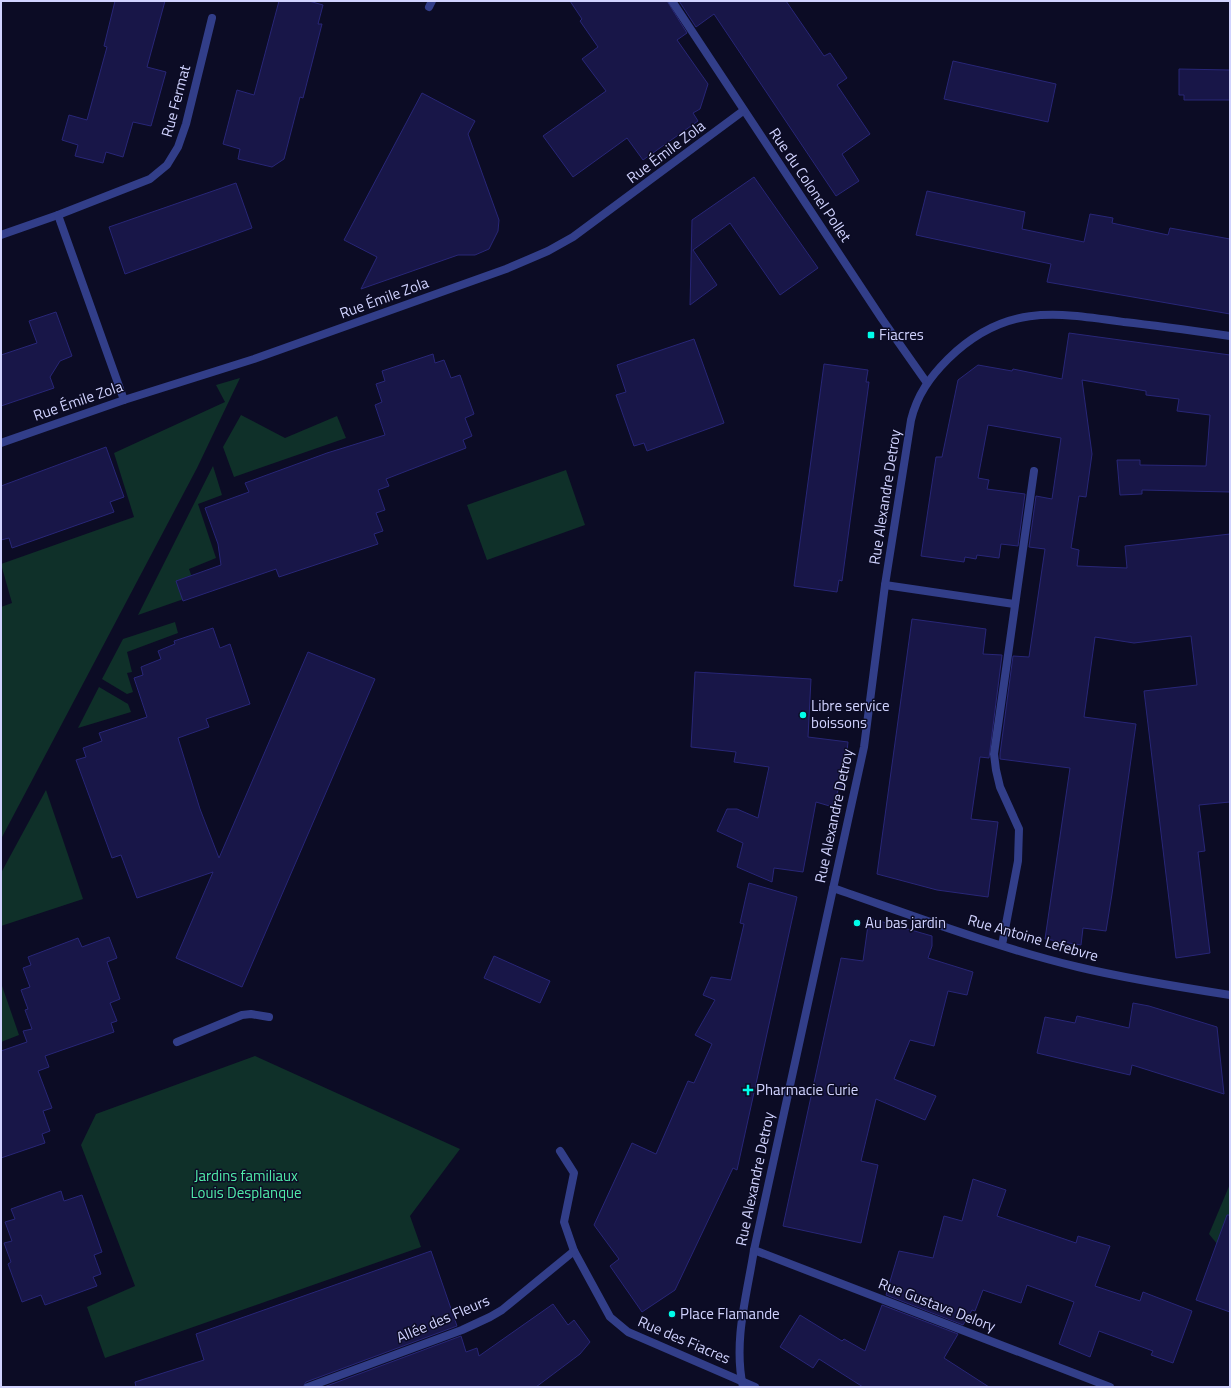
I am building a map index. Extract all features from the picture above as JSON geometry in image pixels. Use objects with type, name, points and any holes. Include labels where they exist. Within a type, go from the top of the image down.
[{"type":"street","name":"Rue du Colonel Pollet","points":[[672,1],[743,111],[882,319],[927,383]]},
{"type":"street","name":"Rue Fermat","points":[[1,235],[58,215],[150,179],[167,165],[178,147],[186,124],[212,18]]},
{"type":"street","name":"Rue Émile Zola","points":[[1,443],[124,400],[254,359],[506,269],[548,251],[572,237],[743,111]]},
{"type":"street","points":[[58,215],[124,400]]},
{"type":"street","name":"Rue Alexandre Detroy","points":[[742,1384],[740,1361],[742,1316],[754,1250],[867,727],[886,585],[911,420],[917,400],[927,383],[955,353],[980,334],[1004,323],[1037,314],[1070,314],[1230,336]]},
{"type":"street","points":[[1002,946],[1018,861],[1019,829],[1000,787],[994,754],[1034,471]]},
{"type":"street","points":[[886,585],[1014,604]]},
{"type":"street","name":"Rue Antoine Lefebvre","points":[[833,888],[1002,946],[1105,973],[1230,995]]},
{"type":"street","points":[[178,1042],[242,1015],[251,1014],[270,1017]]},
{"type":"street","name":"Rue des Fiacres","points":[[560,1151],[574,1173],[564,1222],[574,1251],[610,1317],[628,1332],[742,1384],[754,1387]]},
{"type":"street","name":"Rue Gustave Delory","points":[[754,1250],[1110,1387]]},
{"type":"street","name":"Allée des Fleurs","points":[[308,1387],[490,1317],[502,1310],[574,1251]]},
{"type":"green space","points":[[240,378],[197,468],[1,839],[1,607],[12,603],[1,564],[134,517],[114,453],[225,402],[216,385]]},
{"type":"green space","points":[[241,415],[285,438],[337,416],[346,438],[234,477],[223,447]]},
{"type":"green space","points":[[213,466],[222,495],[198,504],[216,558],[189,569],[198,594],[138,615]]},
{"type":"green space","points":[[566,470],[585,525],[487,560],[467,505]]},
{"type":"green space","points":[[175,622],[178,633],[127,652],[132,672],[127,673],[133,692],[127,694],[102,679],[123,639]]},
{"type":"green space","points":[[99,687],[128,704],[131,712],[78,728]]},
{"type":"green space","points":[[46,790],[83,899],[1,926],[1,873]]},
{"type":"green space","points":[[1,983],[19,1035],[1,1042]]},
{"type":"green space","name":"Jardins familiaux Louis Desplanque","points":[[255,1056],[460,1149],[410,1216],[421,1247],[105,1358],[87,1307],[135,1286],[81,1145],[96,1114]]},
{"type":"green space","points":[[1230,1184],[1230,1250],[1218,1245],[1209,1234]]},
{"type":"building","points":[[115,1],[165,1],[147,67],[166,72],[151,126],[133,122],[123,157],[106,152],[103,163],[75,156],[78,145],[62,140],[69,115],[87,120],[107,47],[104,46]]},
{"type":"building","points":[[279,1],[309,1],[323,5],[318,24],[322,24],[303,98],[300,97],[284,159],[272,167],[238,159],[240,149],[223,144],[237,90],[254,95]]},
{"type":"building","points":[[570,1],[667,1],[687,33],[677,40],[708,84],[700,109],[693,113],[698,121],[643,160],[627,138],[573,177],[543,136],[606,91],[582,59],[598,47],[580,21],[582,19]]},
{"type":"building","points":[[679,1],[786,1],[824,56],[830,53],[847,78],[837,85],[870,134],[842,154],[859,181],[836,196],[714,14],[696,27]]},
{"type":"building","points":[[953,61],[1056,84],[1048,122],[944,99]]},
{"type":"building","points":[[1179,69],[1230,70],[1230,100],[1184,100],[1184,95],[1179,95]]},
{"type":"building","points":[[422,93],[475,121],[468,134],[499,220],[498,231],[489,249],[475,255],[458,255],[361,289],[377,257],[344,240]]},
{"type":"building","points":[[754,177],[818,268],[780,295],[730,223],[693,250],[717,285],[690,305],[692,220]]},
{"type":"building","points":[[236,183],[252,228],[125,274],[109,227]]},
{"type":"building","points":[[927,191],[1025,212],[1022,229],[1084,242],[1090,214],[1113,218],[1112,223],[1168,235],[1170,228],[1230,239],[1230,314],[1047,282],[1051,264],[916,235]]},
{"type":"building","points":[[56,312],[72,356],[60,361],[50,377],[54,388],[1,406],[1,355],[37,343],[29,321]]},
{"type":"building","points":[[1069,333],[1230,355],[1230,492],[1142,490],[1142,494],[1120,495],[1117,460],[1140,460],[1140,465],[1206,466],[1210,415],[1177,411],[1179,399],[1146,395],[1146,391],[1082,380],[1092,454],[1086,497],[1079,496],[1071,548],[1079,550],[1077,566],[1127,568],[1125,546],[1230,534],[1230,802],[1199,805],[1205,851],[1198,852],[1210,953],[1176,958],[1144,691],[1197,685],[1191,636],[1134,643],[1095,637],[1084,717],[1136,724],[1106,931],[1083,928],[1081,945],[1045,939],[1070,768],[1000,759],[1000,754],[1013,656],[1029,657],[1045,549],[1029,547],[1036,496],[1052,499],[1061,438],[988,425],[978,478],[989,480],[987,489],[1025,494],[1018,546],[1001,544],[999,558],[977,555],[976,559],[965,557],[964,562],[921,556],[936,457],[942,457],[958,380],[978,365],[1012,371],[1013,369],[1062,379]]},
{"type":"building","points":[[694,339],[724,423],[647,451],[644,443],[634,446],[616,395],[626,392],[617,365]]},
{"type":"building","points":[[433,354],[435,363],[444,360],[451,378],[460,375],[474,414],[465,418],[472,436],[463,440],[466,448],[386,479],[389,486],[378,490],[385,510],[376,513],[383,531],[374,534],[378,544],[279,577],[276,569],[183,601],[176,581],[221,565],[218,544],[205,508],[249,492],[245,483],[327,453],[385,435],[375,405],[382,402],[376,384],[385,381],[382,371]]},
{"type":"building","points":[[824,364],[868,370],[866,382],[869,382],[842,581],[839,580],[837,592],[794,586]]},
{"type":"building","points":[[106,447],[124,497],[110,502],[114,512],[12,548],[9,538],[1,540],[1,486]]},
{"type":"building","points":[[912,619],[986,629],[983,654],[1002,655],[989,758],[980,757],[971,819],[998,822],[988,897],[937,890],[877,874]]},
{"type":"building","points":[[213,628],[220,648],[230,644],[250,704],[206,719],[209,727],[178,738],[200,809],[219,858],[308,652],[375,679],[242,987],[176,958],[213,872],[137,898],[121,855],[112,858],[76,760],[86,757],[83,748],[102,741],[99,733],[147,717],[134,678],[143,675],[141,667],[161,659],[158,651],[175,644],[174,641]]},
{"type":"building","points":[[695,672],[811,679],[808,737],[848,742],[843,787],[839,787],[833,807],[816,802],[803,872],[774,868],[772,882],[737,867],[743,843],[717,831],[727,809],[737,809],[758,818],[769,767],[734,762],[736,752],[691,747]]},
{"type":"building","points":[[749,883],[797,897],[737,1170],[733,1168],[675,1290],[642,1312],[610,1266],[619,1259],[594,1225],[632,1143],[656,1154],[688,1081],[694,1083],[712,1044],[695,1035],[715,1000],[703,995],[711,977],[731,980],[744,924],[740,923]]},
{"type":"building","points":[[869,918],[932,936],[932,946],[928,958],[973,972],[967,995],[948,991],[934,1046],[910,1040],[894,1079],[936,1096],[925,1120],[876,1099],[861,1161],[878,1165],[861,1243],[783,1226],[841,958],[863,961]]},
{"type":"building","points":[[109,937],[117,958],[107,962],[120,999],[110,1003],[117,1021],[111,1023],[114,1032],[45,1056],[49,1067],[38,1071],[52,1108],[43,1111],[50,1131],[42,1134],[45,1143],[1,1158],[1,1051],[27,1042],[23,1031],[32,1029],[25,1010],[28,1009],[21,990],[30,987],[23,968],[31,965],[28,957],[78,938],[82,947]]},
{"type":"building","points":[[494,956],[550,981],[540,1003],[484,978]]},
{"type":"building","points":[[1133,1003],[1149,1006],[1217,1027],[1224,1094],[1132,1065],[1130,1075],[1037,1053],[1045,1017],[1075,1023],[1077,1016],[1129,1028]]},
{"type":"building","points":[[973,1179],[1006,1190],[997,1216],[1076,1243],[1078,1236],[1110,1246],[1095,1286],[1140,1301],[1143,1292],[1192,1311],[1173,1363],[1151,1355],[1153,1351],[1099,1331],[1090,1357],[1059,1344],[1074,1302],[1027,1285],[1021,1303],[983,1290],[975,1311],[972,1310],[963,1325],[886,1295],[899,1251],[933,1258],[944,1216],[962,1221]]},
{"type":"building","points":[[61,1191],[64,1201],[82,1195],[102,1252],[94,1255],[101,1274],[93,1277],[97,1286],[45,1305],[41,1295],[22,1302],[8,1264],[11,1262],[4,1243],[12,1241],[5,1222],[15,1219],[11,1209]]},
{"type":"building","points":[[1227,1215],[1230,1215],[1230,1312],[1196,1300]]},
{"type":"building","points":[[431,1251],[457,1326],[306,1382],[303,1387],[136,1387],[135,1382],[204,1360],[196,1334]]},
{"type":"building","points":[[553,1304],[568,1325],[574,1320],[590,1342],[580,1354],[536,1387],[324,1387],[461,1336],[466,1352],[477,1348],[479,1356]]},
{"type":"building","points":[[882,1305],[958,1334],[944,1358],[989,1387],[863,1387],[819,1359],[813,1368],[780,1347],[800,1315],[842,1341],[844,1339],[865,1351]]},
{"type":"place","name":"Fiacres","points":[[871,335]]},
{"type":"place","name":"Libre service boissons","points":[[803,715]]},
{"type":"place","name":"Au bas jardin","points":[[857,923]]},
{"type":"place","name":"Pharmacie Curie","points":[[748,1090]]},
{"type":"place","name":"Place Flamande","points":[[672,1314]]}]
